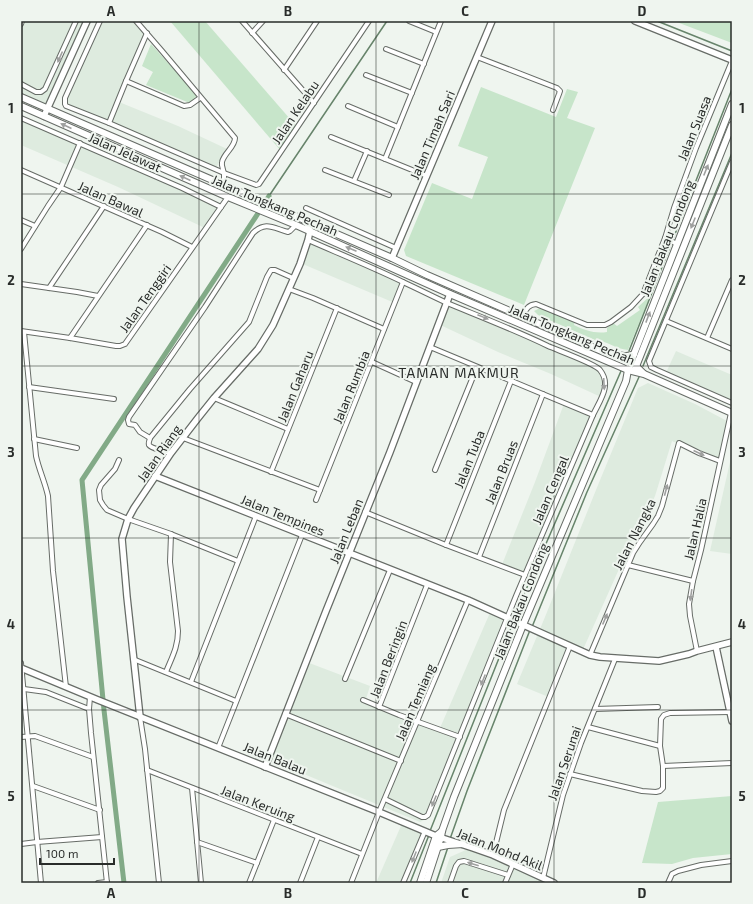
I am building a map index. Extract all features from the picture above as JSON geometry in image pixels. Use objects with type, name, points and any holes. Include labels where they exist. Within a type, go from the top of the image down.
[{"type":"main road","name":"Jalan Tongkang Pechah","points":[[21,97],[250,197],[305,219],[732,413]]},
{"type":"main road","name":"Jalan Bakau Condong","points":[[632,368],[634,354],[675,243],[732,104]]},
{"type":"main road","name":"Jalan Tongkang Pechah","points":[[21,106],[246,205],[368,256],[450,294],[632,368]]},
{"type":"main road","name":"Jalan Bakau Condong","points":[[420,883],[436,834],[520,624],[632,368],[732,125]]},
{"type":"main road","points":[[368,256],[374,256],[387,260],[392,258],[393,262],[404,268],[408,274]]},
{"type":"main road","points":[[424,274],[428,279],[448,288],[450,294]]},
{"type":"main road","points":[[587,346],[596,346],[622,356],[630,356],[634,354]]},
{"type":"main road","name":"Jalan Bakau Condong","points":[[426,883],[440,846],[436,834]]},
{"type":"main road","points":[[440,846],[463,844]]},
{"type":"street","points":[[21,84],[36,92],[41,92],[45,89],[76,21]]},
{"type":"street","points":[[44,116],[87,21]]},
{"type":"street","points":[[100,21],[65,98],[65,104],[69,108],[109,123],[224,173]]},
{"type":"street","points":[[136,21],[235,138],[234,143],[224,156],[222,162],[224,185]]},
{"type":"street","points":[[242,21],[314,103]]},
{"type":"street","points":[[252,33],[263,21]]},
{"type":"street","points":[[284,70],[317,21]]},
{"type":"street","name":"Jalan Kelabu","points":[[224,173],[256,186],[259,184],[370,21]]},
{"type":"street","points":[[410,21],[436,32]]},
{"type":"street","points":[[385,159],[441,21]]},
{"type":"street","name":"Jalan Timah Sari","points":[[392,258],[492,21]]},
{"type":"street","points":[[635,21],[732,60]]},
{"type":"street","points":[[109,123],[147,34]]},
{"type":"street","points":[[386,49],[424,64]]},
{"type":"street","points":[[477,57],[557,88],[560,91],[553,110]]},
{"type":"street","name":"Jalan Suasa","points":[[522,317],[527,307],[531,304],[536,304],[587,325],[605,325],[631,307],[643,294],[667,239],[674,208],[732,60]]},
{"type":"street","points":[[366,75],[412,93]]},
{"type":"street","points":[[126,81],[184,106],[190,105],[200,98]]},
{"type":"street","points":[[348,106],[398,127]]},
{"type":"street","name":"Jalan Jelawat","points":[[21,118],[182,188],[221,207]]},
{"type":"street","points":[[331,137],[427,176]]},
{"type":"street","points":[[21,249],[61,187],[80,143]]},
{"type":"street","points":[[354,181],[367,151]]},
{"type":"street","points":[[732,162],[730,172],[649,361],[652,367],[657,370],[732,403]]},
{"type":"street","name":"Jalan Bawal","points":[[21,170],[147,225],[192,247]]},
{"type":"street","points":[[325,170],[389,195]]},
{"type":"street","name":"Jalan Tenggiri","points":[[22,331],[116,346],[125,344],[228,197]]},
{"type":"street","points":[[49,288],[104,206]]},
{"type":"street","points":[[306,208],[396,248]]},
{"type":"street","points":[[305,219],[310,231]]},
{"type":"street","points":[[21,220],[35,226]]},
{"type":"street","points":[[70,338],[147,225]]},
{"type":"street","points":[[150,438],[140,432],[135,425],[129,424],[129,417],[205,307],[253,233],[265,226],[288,232],[296,225]]},
{"type":"street","name":"Jalan Riang","points":[[140,717],[122,539],[124,530],[134,508],[171,453],[214,398],[258,349],[274,325],[300,264],[310,231]]},
{"type":"street","points":[[667,239],[675,243]]},
{"type":"street","name":"Jalan Cengal","points":[[308,240],[599,368],[602,372],[606,388],[525,575],[510,619],[428,815],[426,817],[422,817],[385,800]]},
{"type":"street","points":[[171,453],[150,445],[150,438],[190,389],[250,322],[271,270],[275,270],[293,278]]},
{"type":"street","points":[[706,338],[732,280]]},
{"type":"street","name":"Jalan Rumbia","points":[[316,500],[403,282]]},
{"type":"street","points":[[21,284],[98,296]]},
{"type":"street","points":[[289,289],[384,329]]},
{"type":"street","name":"Jalan Leban","points":[[265,766],[390,452],[450,294]]},
{"type":"street","name":"Jalan Gaharu","points":[[272,472],[337,308]]},
{"type":"street","points":[[666,321],[732,349]]},
{"type":"street","points":[[22,331],[36,456],[48,496],[53,571],[66,687]]},
{"type":"street","points":[[430,347],[593,415]]},
{"type":"street","points":[[372,362],[416,382]]},
{"type":"street","points":[[436,470],[477,367]]},
{"type":"street","name":"Jalan Tuba","points":[[446,545],[510,380]]},
{"type":"street","points":[[29,387],[114,399]]},
{"type":"street","name":"Jalan Bruas","points":[[478,557],[543,394]]},
{"type":"street","points":[[214,398],[288,429]]},
{"type":"street","name":"Jalan Halia","points":[[697,651],[689,610],[693,581],[732,413]]},
{"type":"street","points":[[183,438],[320,490]]},
{"type":"street","points":[[34,439],[77,448]]},
{"type":"street","name":"Jalan Nangka","points":[[590,655],[633,553],[658,516],[679,443],[720,461]]},
{"type":"street","points":[[119,460],[115,469],[99,490],[100,500],[102,505],[107,510],[238,561]]},
{"type":"street","name":"Jalan Tempines","points":[[155,476],[468,600],[590,655],[659,661],[732,642]]},
{"type":"street","points":[[365,512],[525,575]]},
{"type":"street","points":[[191,682],[256,516]]},
{"type":"street","points":[[166,672],[178,642],[170,562],[171,534]]},
{"type":"street","points":[[218,748],[302,535]]},
{"type":"street","points":[[628,565],[693,581]]},
{"type":"street","points":[[345,679],[390,570]]},
{"type":"street","name":"Jalan Beringin","points":[[427,584],[379,707],[460,737]]},
{"type":"street","name":"Jalan Temiang","points":[[351,883],[379,812],[468,600]]},
{"type":"street","points":[[493,855],[504,810],[570,646]]},
{"type":"street","points":[[716,647],[732,721]]},
{"type":"street","name":"Jalan Serunai","points":[[543,878],[563,795],[581,742],[615,658]]},
{"type":"street","points":[[133,659],[236,701]]},
{"type":"street","points":[[21,663],[41,883]]},
{"type":"street","name":"Jalan Balau","points":[[21,668],[90,697],[436,834]]},
{"type":"street","points":[[24,689],[46,692],[89,709]]},
{"type":"street","points":[[90,697],[89,709],[93,757],[107,883],[98,883]]},
{"type":"street","points":[[364,700],[379,707]]},
{"type":"street","points":[[595,709],[658,708]]},
{"type":"street","points":[[570,774],[642,791],[660,791],[663,788],[663,766],[660,746],[661,719],[664,715],[670,713],[730,712]]},
{"type":"street","points":[[285,714],[401,761]]},
{"type":"street","points":[[140,717],[145,749],[159,883]]},
{"type":"street","points":[[588,727],[660,746]]},
{"type":"street","points":[[21,737],[35,736],[93,757]]},
{"type":"street","points":[[663,766],[732,763]]},
{"type":"street","name":"Jalan Keruing","points":[[147,770],[362,854]]},
{"type":"street","points":[[32,786],[100,810]]},
{"type":"street","points":[[192,788],[202,883]]},
{"type":"street","points":[[249,883],[274,820]]},
{"type":"street","points":[[403,883],[436,834]]},
{"type":"street","name":"Jalan Mohd Akil","points":[[436,834],[493,855],[554,883]]},
{"type":"street","points":[[21,844],[102,837]]},
{"type":"street","points":[[300,883],[318,837]]},
{"type":"street","points":[[197,842],[257,863]]},
{"type":"street","points":[[450,883],[456,866],[459,862],[464,861],[508,875]]},
{"type":"street","points":[[668,883],[672,874],[678,872],[701,865],[732,862]]},
{"type":"street","points":[[505,883],[513,864]]},
{"type":"shaded area","points":[[21,21],[84,21],[46,105],[21,94]]},
{"type":"shaded area","points":[[98,21],[138,21],[149,33],[119,102],[178,126],[227,149],[214,171],[64,106],[63,101]]},
{"type":"shaded area","points":[[21,116],[175,183],[223,206],[207,229],[118,187],[21,145]]},
{"type":"shaded area","points":[[306,239],[311,239],[405,281],[397,304],[298,262]]},
{"type":"shaded area","points":[[445,300],[600,366],[606,379],[607,388],[603,398],[436,323]]},
{"type":"shaded area","points":[[676,351],[732,375],[732,405],[665,375]]},
{"type":"shaded area","points":[[648,383],[695,404],[727,421],[718,463],[672,441],[655,496],[646,516],[632,540],[581,654],[570,650],[551,698],[517,684],[638,388]]},
{"type":"shaded area","points":[[565,401],[595,414],[526,577],[501,567]]},
{"type":"shaded area","points":[[732,453],[732,554],[710,551]]},
{"type":"shaded area","points":[[492,608],[511,616],[430,817],[420,822],[265,758],[304,661],[370,686],[366,699],[440,728]]},
{"type":"shaded area","points":[[404,819],[428,829],[405,883],[376,883]]},
{"type":"shaded area","points":[[468,849],[548,883],[441,883],[450,857]]},
{"type":"green space","points":[[170,21],[205,21],[297,127],[281,151]]},
{"type":"green space","points":[[674,21],[732,21],[732,43]]},
{"type":"green space","points":[[151,44],[197,95],[192,104],[146,85],[153,72],[142,66]]},
{"type":"green space","points":[[481,87],[556,117],[567,89],[578,92],[567,118],[595,128],[524,305],[406,256],[404,250],[432,183],[472,199],[488,157],[458,146]]},
{"type":"green space","points":[[650,296],[628,350],[595,340],[538,315],[534,311],[540,308],[575,321],[574,325],[586,330],[594,332],[607,332],[607,328],[613,323],[617,326],[640,310],[638,307]]},
{"type":"green space","points":[[732,796],[732,854],[693,858],[672,864],[642,863],[658,802]]},
{"type":"waterway","points":[[269,196],[387,21]]},
{"type":"waterway","points":[[657,21],[732,51]]},
{"type":"waterway","points":[[629,351],[732,89]]},
{"type":"waterway","points":[[643,366],[732,153]]},
{"type":"waterway","points":[[124,883],[104,710],[82,480],[269,196]]},
{"type":"waterway","points":[[514,619],[621,371]]},
{"type":"waterway","points":[[532,627],[587,492],[639,377]]},
{"type":"waterway","points":[[430,831],[513,623]]},
{"type":"waterway","points":[[450,839],[467,791],[530,630]]},
{"type":"waterway","points":[[410,883],[429,835]]},
{"type":"waterway","points":[[436,883],[448,847]]},
{"type":"district","name":"TAMAN MAKMUR","points":[[459,372]]}]
